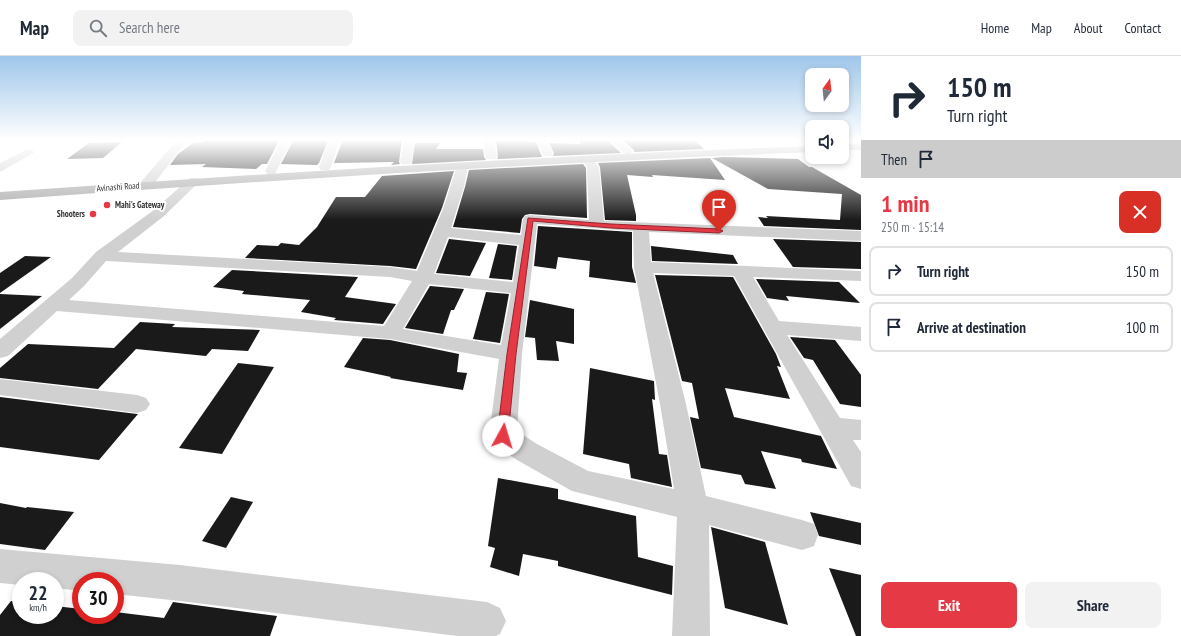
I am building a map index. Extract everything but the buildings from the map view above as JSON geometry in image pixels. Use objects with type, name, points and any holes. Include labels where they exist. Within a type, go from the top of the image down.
[{"type":"main road","name":"Avinashi Road","points":[[0,195],[324,166]]},
{"type":"main road","name":"Avinashi Road","points":[[148,182],[194,181],[444,166]]},
{"type":"street","points":[[148,182],[161,166]]},
{"type":"street","points":[[271,171],[273,166]]},
{"type":"street","points":[[390,333],[423,278],[442,232],[460,180],[462,166]]},
{"type":"street","points":[[591,166],[593,168],[596,225]]},
{"type":"street","points":[[0,351],[78,282],[102,256],[159,213],[194,181]]},
{"type":"street","points":[[802,535],[693,507],[582,482],[528,452],[503,436],[511,354],[530,219],[641,228],[861,236]]},
{"type":"street","points":[[641,228],[643,267],[673,404],[693,507],[691,636]]},
{"type":"street","points":[[442,232],[528,241]]},
{"type":"street","points":[[102,256],[390,272],[423,278],[521,289]]},
{"type":"street","points":[[643,267],[861,276]]},
{"type":"street","points":[[741,272],[861,477]]},
{"type":"street","points":[[52,305],[390,333],[511,354]]},
{"type":"street","points":[[772,327],[861,334]]},
{"type":"street","points":[[0,387],[137,404]]},
{"type":"street","points":[[832,428],[861,430]]},
{"type":"street","points":[[0,566],[180,583],[487,621]]},
{"type":"place","name":"Mahi's Gateway","points":[[107,205]]},
{"type":"place","name":"Shooters","points":[[93,214]]},
{"type":"route","points":[[503,436],[511,354],[530,219],[641,228],[719,231]]}]
